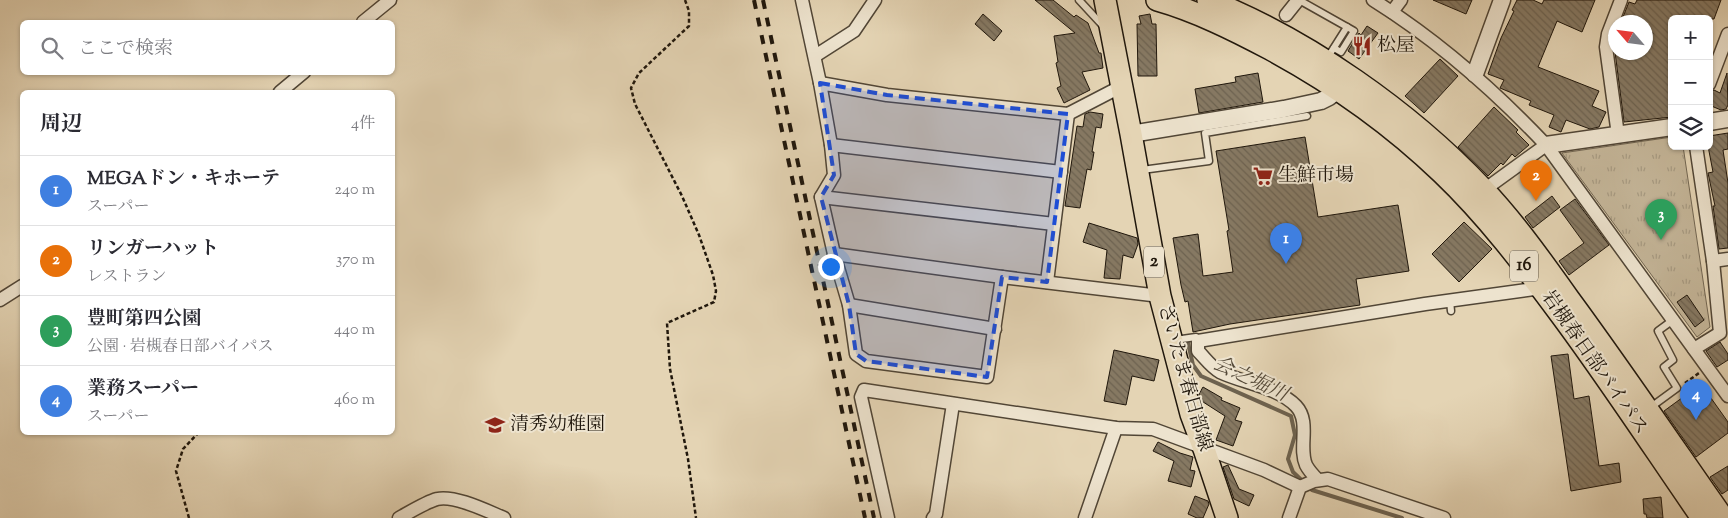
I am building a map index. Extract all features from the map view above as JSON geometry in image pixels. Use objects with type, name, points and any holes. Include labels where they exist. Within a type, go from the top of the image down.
[{"type":"main road","name":"さいたま春日部線","points":[[1105,0],[1132,134],[1146,169],[1160,296],[1191,414],[1227,518]]},
{"type":"main road","name":"岩槻春日部バイパス","points":[[1157,0],[1212,21],[1257,43],[1339,89],[1387,125],[1441,172],[1508,245],[1582,343],[1719,516]]},
{"type":"main road","name":"岩槻春日部バイパス","points":[[1208,0],[1330,54],[1453,159],[1484,190],[1521,233],[1594,333],[1719,516]]},
{"type":"street","points":[[365,20],[390,0]]},
{"type":"street","points":[[802,0],[820,83],[831,145],[834,175],[821,197],[834,254],[849,306],[856,354],[866,361],[986,377],[1002,277]]},
{"type":"street","points":[[815,56],[854,31],[875,0]]},
{"type":"street","points":[[1286,15],[1298,0]]},
{"type":"street","points":[[1373,0],[1475,74],[1546,145],[1728,396]]},
{"type":"street","points":[[1392,12],[1401,0]]},
{"type":"street","points":[[1475,74],[1502,0]]},
{"type":"street","points":[[1618,135],[1606,47],[1608,34],[1621,0]]},
{"type":"street","points":[[1713,73],[1728,34]]},
{"type":"street","points":[[282,90],[300,75]]},
{"type":"street","points":[[820,83],[887,95],[1068,114],[1122,86]]},
{"type":"street","points":[[1132,134],[1285,114],[1329,98],[1339,89]]},
{"type":"street","points":[[1046,282],[1068,114]]},
{"type":"street","points":[[1713,122],[1728,120]]},
{"type":"street","points":[[1484,190],[1546,145],[1668,128]]},
{"type":"street","points":[[831,145],[1061,172]]},
{"type":"street","points":[[1694,349],[1720,333],[1697,150]]},
{"type":"street","points":[[821,197],[1054,224]]},
{"type":"street","points":[[834,254],[1160,296]]},
{"type":"street","points":[[1712,261],[1728,259]]},
{"type":"street","points":[[0,300],[20,287]]},
{"type":"street","points":[[1290,518],[1308,484],[1301,414],[1296,406],[1285,397],[1219,372],[1198,350],[1198,341],[1425,299],[1451,306],[1541,288]]},
{"type":"street","points":[[849,306],[995,329]]},
{"type":"street","points":[[888,518],[861,397],[864,390],[1116,428],[1153,429],[1204,449],[1308,484],[1328,479],[1444,518]]},
{"type":"street","points":[[933,518],[936,514],[953,404]]},
{"type":"street","points":[[1085,518],[1116,428]]},
{"type":"street","points":[[399,518],[436,499],[447,498],[504,518]]},
{"type":"lane","points":[[1079,0],[1112,36]]},
{"type":"lane","points":[[1298,0],[1347,27],[1330,54]]},
{"type":"lane","points":[[1146,169],[1209,161],[1205,132],[1285,114],[1307,116]]},
{"type":"lane","points":[[1648,410],[1677,388],[1664,367],[1673,360],[1658,330],[1673,320]]},
{"type":"lane","points":[[1171,340],[1196,337],[1198,341]]},
{"type":"path","points":[[685,0],[689,12],[689,26],[639,73],[632,88],[635,104],[700,235],[713,275],[716,291],[714,302],[667,323],[670,369],[688,459],[696,518]]},
{"type":"path","points":[[1677,388],[1708,367]]},
{"type":"path","points":[[189,518],[176,471],[183,449],[195,435]]},
{"type":"highlighted area","points":[[820,83],[887,95],[1068,114],[1047,282],[1002,277],[987,377],[866,361],[856,354],[849,305],[821,197],[834,175]]},
{"type":"green space","points":[[1668,138],[1668,150],[1684,150],[1710,327],[1697,337],[1562,153]]},
{"type":"building","points":[[1035,0],[1053,0],[1074,17],[1076,15],[1088,23],[1099,53],[1101,53],[1103,68],[1082,72],[1090,90],[1064,103],[1057,88],[1061,86],[1056,63],[1058,62],[1054,36],[1075,33]]},
{"type":"building","points":[[1433,0],[1472,0],[1466,14]]},
{"type":"building","points":[[1517,0],[1533,0],[1542,4],[1544,0],[1595,0],[1582,32],[1557,21],[1538,67],[1599,91],[1592,106],[1606,112],[1599,127],[1590,129],[1566,120],[1561,132],[1549,127],[1554,115],[1529,105],[1531,101],[1500,88],[1504,80],[1488,74]]},
{"type":"building","points":[[1637,0],[1721,0],[1714,19],[1713,15],[1668,15],[1668,117],[1624,122],[1616,60],[1653,60],[1653,15],[1624,15],[1629,2],[1635,4]]},
{"type":"building","points":[[983,14],[1002,31],[994,41],[975,24]]},
{"type":"building","points":[[1150,14],[1152,24],[1156,24],[1157,76],[1138,76],[1137,24],[1141,24],[1139,16]]},
{"type":"building","points":[[1367,26],[1378,33],[1359,59],[1348,51],[1359,33],[1361,35]]},
{"type":"building","points":[[1440,59],[1458,76],[1424,113],[1405,96]]},
{"type":"building","points":[[1258,73],[1263,102],[1199,113],[1195,89],[1236,82],[1235,77]]},
{"type":"building","points":[[1727,73],[1728,105],[1726,109],[1721,110],[1713,107],[1713,90],[1720,93]]},
{"type":"building","points":[[1494,107],[1518,130],[1516,132],[1529,145],[1515,157],[1512,154],[1503,165],[1501,163],[1488,176],[1458,147]]},
{"type":"building","points":[[1090,112],[1103,114],[1101,128],[1096,127],[1091,170],[1087,169],[1080,208],[1065,206],[1077,126],[1083,127],[1085,114]]},
{"type":"building","points":[[1728,133],[1728,149],[1723,150],[1728,183],[1728,248],[1719,249],[1713,206],[1715,206],[1708,173],[1713,172],[1709,150],[1713,150],[1713,135]]},
{"type":"building","points":[[1305,137],[1318,217],[1398,205],[1409,271],[1356,279],[1360,305],[1230,324],[1193,332],[1188,301],[1185,302],[1181,285],[1173,238],[1198,234],[1203,276],[1233,272],[1227,231],[1229,230],[1216,151]]},
{"type":"building","points":[[1552,196],[1560,207],[1533,228],[1525,217]]},
{"type":"building","points":[[1575,199],[1609,245],[1569,275],[1559,261],[1584,243],[1560,210]]},
{"type":"building","points":[[1464,222],[1492,249],[1459,282],[1432,254]]},
{"type":"building","points":[[1089,223],[1137,238],[1138,244],[1133,258],[1123,255],[1120,279],[1104,278],[1107,250],[1083,242]]},
{"type":"building","points":[[1687,295],[1704,320],[1695,327],[1677,302]]},
{"type":"building","points":[[1720,342],[1728,354],[1728,360],[1717,367],[1706,351]]},
{"type":"building","points":[[1114,350],[1159,360],[1154,381],[1132,376],[1126,405],[1104,401]]},
{"type":"building","points":[[1568,354],[1574,399],[1589,396],[1599,466],[1619,463],[1621,482],[1571,491],[1551,356]]},
{"type":"building","points":[[1701,384],[1728,422],[1728,433],[1696,457],[1664,411]]},
{"type":"building","points":[[1203,387],[1222,398],[1221,400],[1240,408],[1235,420],[1242,422],[1233,446],[1216,440],[1225,416],[1200,400],[1199,394]]},
{"type":"building","points":[[1158,442],[1193,457],[1190,470],[1195,471],[1191,487],[1168,481],[1174,461],[1153,451]]},
{"type":"building","points":[[1228,465],[1239,489],[1254,495],[1249,506],[1234,499],[1223,467]]},
{"type":"building","points":[[1728,466],[1728,490],[1722,494],[1710,477]]},
{"type":"building","points":[[1195,496],[1208,501],[1209,504],[1203,518],[1197,518],[1188,514]]},
{"type":"building","points":[[1661,497],[1663,518],[1647,518],[1646,514],[1644,514],[1643,499]]},
{"type":"waterway","name":"会之堀川","points":[[1188,343],[1193,365],[1201,376],[1291,416],[1295,435],[1288,459],[1293,472],[1312,490],[1402,518]]},
{"type":"railway","points":[[754,0],[865,518]]},
{"type":"railway","points":[[763,0],[874,518]]},
{"type":"place","name":"松屋","points":[[1362,46]]},
{"type":"place","name":"生鮮市場","points":[[1263,176]]},
{"type":"place","name":"リンガーハット","points":[[1536,201]]},
{"type":"place","name":"豊町第四公園","points":[[1661,240]]},
{"type":"place","name":"MEGAドン・キホーテ","points":[[1286,264]]},
{"type":"place","name":"業務スーパー","points":[[1696,420]]},
{"type":"place","name":"清秀幼稚園","points":[[495,425]]}]
